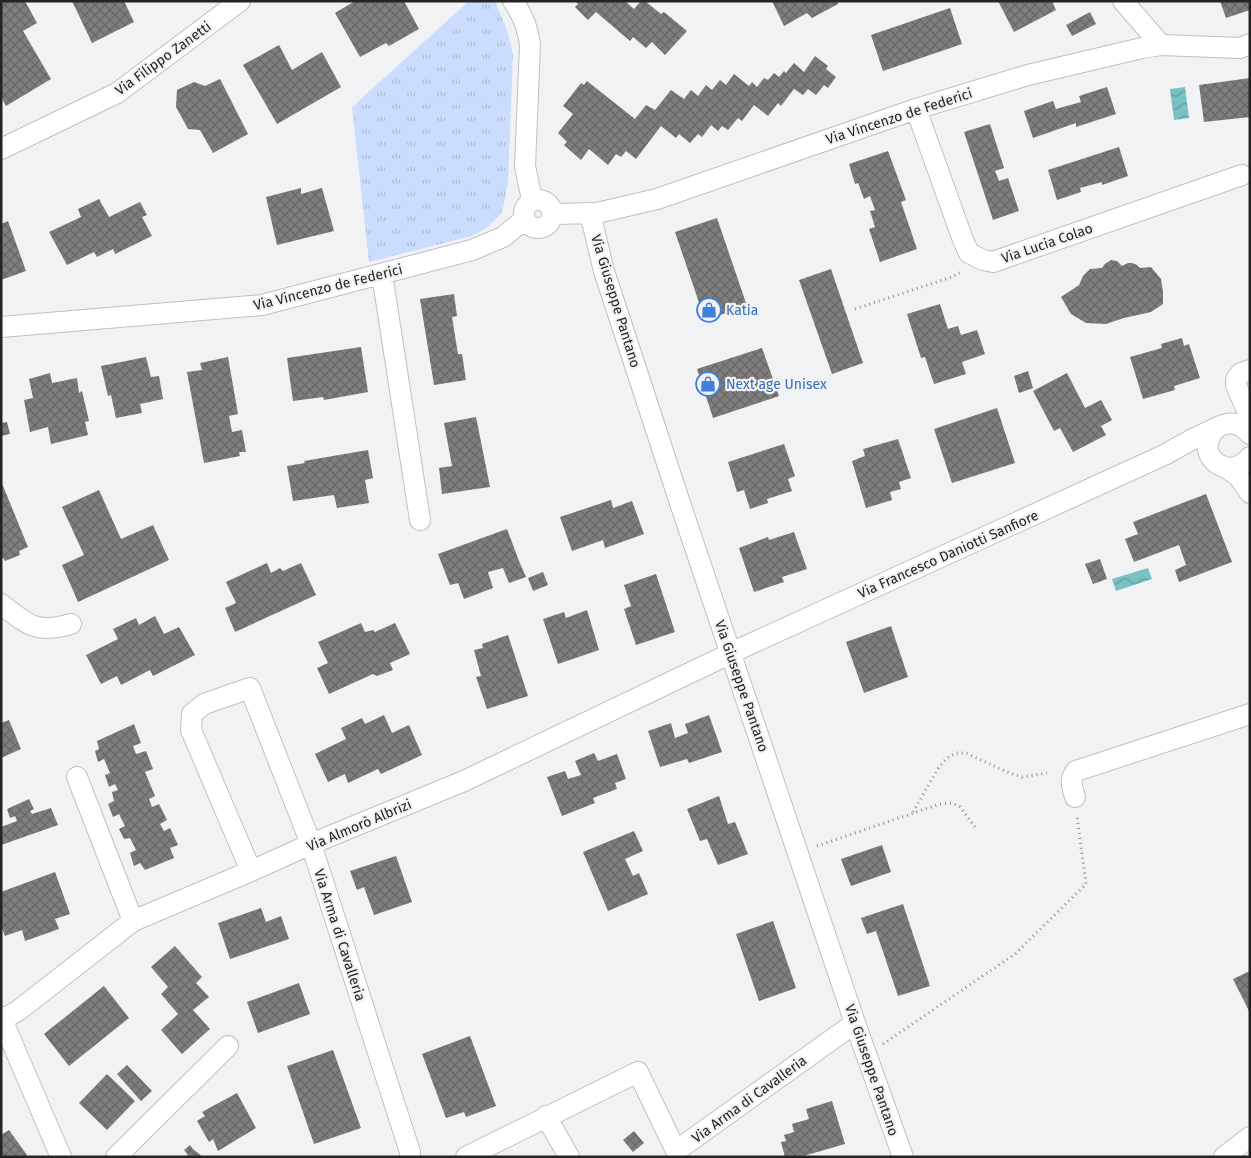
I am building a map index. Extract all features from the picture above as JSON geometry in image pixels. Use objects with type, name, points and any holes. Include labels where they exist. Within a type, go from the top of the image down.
[{"type":"street","name":"Via Filippo Zanetti","points":[[1,149],[117,93],[240,1]]},
{"type":"street","points":[[514,1],[528,28],[530,44],[525,166],[532,200]]},
{"type":"street","points":[[1123,1],[1161,45]]},
{"type":"street","name":"Via Vincenzo de Federici","points":[[552,214],[597,213],[657,199],[916,109],[1028,75],[1161,45],[1240,48],[1250,44]]},
{"type":"street","name":"Via Lucia Colao","points":[[916,109],[969,253],[993,262],[1242,175]]},
{"type":"street","points":[[537,199],[546,202],[552,209],[552,214],[549,223],[541,228],[527,223],[524,215],[526,206],[532,200],[537,199]]},
{"type":"street","name":"Via Giuseppe Pantano","points":[[590,213],[610,290],[681,506],[855,1024],[902,1157]]},
{"type":"street","name":"Via Vincenzo de Federici","points":[[1,327],[262,305],[472,250],[503,237],[525,219]]},
{"type":"street","points":[[382,274],[420,520]]},
{"type":"street","points":[[1250,370],[1241,373],[1236,379],[1236,385],[1249,412],[1221,425],[1209,438],[1208,445],[1209,453],[1219,463],[1238,476],[1250,492]]},
{"type":"street","points":[[1221,425],[1232,423],[1239,425],[1250,434]]},
{"type":"street","name":"Via Francesco Daniotti Sanfiore","points":[[731,653],[1164,455],[1221,425]]},
{"type":"street","name":"Via Francesco Daniotti Sanfiore","points":[[1164,455],[1183,451],[1197,453],[1219,463]]},
{"type":"street","points":[[1219,463],[1232,468],[1240,466],[1248,460]]},
{"type":"street","points":[[1248,460],[1250,488]]},
{"type":"street","points":[[1,604],[25,622],[41,629],[71,624]]},
{"type":"street","name":"Via Almorò Albrizi","points":[[2,1019],[20,1010],[132,921],[464,781],[731,653]]},
{"type":"street","name":"Via Arma di Cavalleria","points":[[251,871],[191,730],[192,714],[204,704],[250,688],[311,844],[410,1157]]},
{"type":"street","points":[[1075,796],[1071,784],[1072,776],[1076,771],[1250,714]]},
{"type":"street","points":[[77,777],[132,921]]},
{"type":"street","points":[[2,1019],[61,1157]]},
{"type":"street","name":"Via Arma di Cavalleria","points":[[466,1157],[638,1072],[673,1154],[855,1024]]},
{"type":"street","points":[[116,1157],[228,1046]]},
{"type":"street","points":[[546,1116],[569,1157]]},
{"type":"street","points":[[1224,1157],[1250,1136]]},
{"type":"path","points":[[855,309],[952,277],[984,260]]},
{"type":"path","points":[[913,813],[939,767],[947,758],[956,753],[966,753],[1022,777],[1047,772]]},
{"type":"path","points":[[866,1055],[1015,954],[1086,884],[1075,796]]},
{"type":"path","points":[[798,853],[940,804],[952,803],[960,807],[975,827]]},
{"type":"green space","points":[[469,1],[495,1],[508,33],[513,55],[508,182],[502,213],[489,226],[472,236],[369,262],[352,107]]},
{"type":"water","points":[[1185,87],[1189,118],[1174,120],[1170,89]]},
{"type":"water","points":[[1148,568],[1152,579],[1116,591],[1112,579]]},
{"type":"building","points":[[1,1],[25,1],[37,23],[23,31],[51,79],[6,106],[1,97]]},
{"type":"building","points":[[72,1],[124,1],[134,22],[92,43]]},
{"type":"building","points":[[355,1],[404,1],[419,29],[389,46],[386,43],[360,57],[335,13]]},
{"type":"building","points":[[575,1],[625,1],[634,9],[641,1],[645,1],[661,14],[664,12],[687,31],[665,55],[652,42],[646,48],[633,37],[630,41],[596,12],[588,20],[575,7],[578,4]]},
{"type":"building","points":[[772,1],[837,1],[838,4],[812,18],[807,13],[784,26]]},
{"type":"building","points":[[998,1],[1052,1],[1056,10],[1014,32]]},
{"type":"building","points":[[1220,1],[1250,1],[1250,10],[1226,18]]},
{"type":"building","points":[[950,8],[962,44],[883,71],[871,35]]},
{"type":"building","points":[[1090,12],[1096,24],[1072,36],[1066,25]]},
{"type":"building","points":[[279,45],[292,70],[322,52],[341,87],[277,124],[243,65]]},
{"type":"building","points":[[815,56],[828,66],[826,69],[836,77],[828,88],[824,85],[816,95],[808,89],[803,95],[794,89],[781,106],[778,103],[768,116],[754,105],[742,121],[738,118],[728,130],[722,126],[718,131],[711,125],[702,137],[698,134],[690,143],[679,134],[676,138],[661,126],[636,159],[626,151],[621,157],[616,154],[608,165],[589,149],[581,160],[564,145],[567,142],[558,133],[573,114],[563,106],[581,83],[584,85],[587,81],[635,119],[646,105],[655,110],[671,90],[684,99],[691,90],[698,96],[706,85],[712,90],[720,80],[726,85],[734,74],[749,86],[752,82],[757,87],[764,78],[768,80],[774,73],[779,77],[784,71],[786,73],[794,63],[804,72]]},
{"type":"building","points":[[1250,78],[1250,117],[1204,122],[1199,85]]},
{"type":"building","points":[[220,79],[248,134],[213,153],[200,130],[188,129],[176,107],[177,90],[194,82],[205,86]]},
{"type":"building","points":[[1107,87],[1116,114],[1076,127],[1076,123],[1033,138],[1024,111],[1053,101],[1056,109],[1081,102],[1079,96]]},
{"type":"building","points":[[990,124],[1004,168],[995,171],[999,181],[1008,178],[1019,211],[993,220],[964,132]]},
{"type":"building","points":[[1119,147],[1128,176],[1102,185],[1102,182],[1080,188],[1081,192],[1057,200],[1048,170]]},
{"type":"building","points":[[888,151],[906,200],[901,202],[917,249],[880,262],[869,229],[875,227],[870,211],[875,210],[870,196],[864,199],[858,183],[855,184],[849,164]]},
{"type":"building","points":[[301,188],[301,194],[322,188],[334,231],[277,245],[266,197]]},
{"type":"building","points":[[99,199],[109,217],[140,202],[147,215],[142,217],[152,236],[115,254],[113,249],[97,257],[94,252],[67,265],[49,232],[81,217],[78,209]]},
{"type":"building","points":[[717,218],[747,306],[705,320],[675,232]]},
{"type":"building","points":[[8,221],[26,271],[1,280],[1,224]]},
{"type":"building","points":[[1111,260],[1117,261],[1122,266],[1132,263],[1140,268],[1151,267],[1161,279],[1163,304],[1151,312],[1106,324],[1086,323],[1071,314],[1061,297],[1079,285],[1083,276],[1090,269],[1102,268]]},
{"type":"building","points":[[831,269],[863,363],[832,374],[799,280]]},
{"type":"building","points":[[454,294],[457,316],[452,317],[458,354],[462,354],[466,380],[434,385],[420,299]]},
{"type":"building","points":[[940,304],[948,329],[958,326],[961,335],[977,330],[985,354],[962,362],[966,374],[934,384],[925,357],[921,358],[907,314]]},
{"type":"building","points":[[1182,338],[1184,346],[1189,344],[1200,378],[1174,386],[1175,390],[1143,399],[1130,357],[1162,348],[1161,344]]},
{"type":"building","points":[[361,347],[368,392],[324,400],[323,397],[293,401],[287,358]]},
{"type":"building","points":[[762,348],[779,396],[713,418],[697,369]]},
{"type":"building","points":[[146,357],[151,377],[159,376],[163,399],[140,404],[142,413],[116,418],[111,395],[108,396],[101,366]]},
{"type":"building","points":[[228,357],[238,414],[229,416],[232,432],[242,430],[246,452],[239,452],[240,456],[204,463],[187,372],[202,370],[200,363]]},
{"type":"building","points":[[1028,371],[1033,388],[1019,393],[1014,376]]},
{"type":"building","points":[[50,373],[52,383],[77,378],[79,393],[82,391],[89,421],[85,422],[88,435],[51,444],[48,427],[30,432],[24,400],[33,398],[29,379]]},
{"type":"building","points":[[1067,373],[1085,408],[1101,400],[1112,420],[1101,426],[1106,435],[1073,452],[1060,428],[1054,431],[1033,391]]},
{"type":"building","points":[[997,408],[1015,463],[952,483],[934,429]]},
{"type":"building","points":[[476,417],[490,487],[442,494],[439,468],[452,466],[444,423]]},
{"type":"building","points":[[7,422],[10,434],[1,436],[1,423]]},
{"type":"building","points":[[898,439],[911,478],[899,482],[901,489],[890,492],[892,500],[866,508],[852,461],[865,456],[863,449]]},
{"type":"building","points":[[784,444],[795,476],[788,479],[792,491],[767,499],[768,503],[750,509],[744,490],[737,492],[728,462]]},
{"type":"building","points":[[368,450],[373,478],[365,480],[369,503],[337,508],[334,495],[293,501],[287,466],[305,463],[304,461]]},
{"type":"building","points":[[1,481],[28,547],[19,551],[20,555],[5,561],[3,558],[1,559]]},
{"type":"building","points":[[99,490],[121,539],[153,525],[169,560],[78,602],[62,565],[84,555],[62,507]]},
{"type":"building","points":[[1206,494],[1232,562],[1179,582],[1175,570],[1186,565],[1179,545],[1134,562],[1125,539],[1138,534],[1133,522]]},
{"type":"building","points":[[611,500],[613,508],[632,501],[644,534],[605,548],[603,540],[572,551],[560,517]]},
{"type":"building","points":[[507,529],[526,577],[509,583],[503,568],[488,572],[493,588],[464,599],[458,583],[450,585],[438,554]]},
{"type":"building","points":[[794,532],[807,569],[782,577],[784,582],[754,592],[739,548],[768,537],[769,540]]},
{"type":"building","points":[[1100,559],[1107,579],[1093,584],[1085,564]]},
{"type":"building","points":[[267,563],[271,573],[280,568],[283,571],[301,563],[316,595],[235,632],[225,608],[236,603],[226,582]]},
{"type":"building","points":[[543,572],[548,585],[533,591],[528,578]]},
{"type":"building","points":[[656,574],[675,632],[636,645],[624,609],[631,606],[624,585]]},
{"type":"building","points":[[587,610],[599,650],[558,664],[543,619],[564,612],[566,618]]},
{"type":"building","points":[[155,616],[164,634],[179,627],[195,655],[153,676],[150,670],[121,685],[117,676],[101,684],[86,655],[118,639],[113,629],[136,618],[139,625]]},
{"type":"building","points":[[361,623],[365,632],[373,630],[375,632],[395,623],[410,654],[390,663],[393,670],[377,676],[373,674],[329,694],[317,668],[328,663],[318,642]]},
{"type":"building","points":[[891,626],[908,677],[864,693],[846,642]]},
{"type":"building","points":[[508,635],[528,696],[487,709],[476,677],[481,676],[474,650],[483,648],[482,644]]},
{"type":"building","points":[[384,715],[392,733],[409,725],[422,755],[381,774],[378,769],[348,783],[345,774],[328,782],[315,754],[346,739],[341,728],[362,718],[365,724]]},
{"type":"building","points":[[709,715],[722,752],[689,763],[687,759],[660,767],[648,731],[671,723],[675,738],[688,733],[685,724]]},
{"type":"building","points":[[9,720],[21,749],[1,758],[1,723]]},
{"type":"building","points":[[134,724],[141,743],[133,746],[136,754],[146,751],[153,769],[145,772],[155,796],[149,799],[152,807],[159,804],[167,820],[160,824],[164,831],[170,828],[178,845],[170,848],[174,858],[145,870],[140,863],[134,866],[130,853],[136,850],[130,838],[124,839],[119,829],[125,826],[119,814],[113,817],[108,804],[114,801],[112,792],[118,790],[115,784],[109,787],[105,775],[110,773],[104,759],[98,762],[95,751],[99,749],[97,741]]},
{"type":"building","points":[[594,753],[598,761],[617,754],[626,779],[615,783],[617,789],[593,798],[595,803],[562,816],[547,777],[565,771],[568,779],[581,775],[575,761]]},
{"type":"building","points":[[719,796],[728,824],[735,822],[748,854],[718,865],[707,839],[700,841],[687,809]]},
{"type":"building","points":[[29,799],[34,809],[30,811],[32,814],[51,808],[58,825],[1,845],[1,827],[17,821],[15,816],[10,818],[7,809]]},
{"type":"building","points":[[634,831],[643,851],[625,859],[633,876],[639,873],[648,894],[608,911],[583,852]]},
{"type":"building","points":[[882,845],[891,872],[851,886],[841,859]]},
{"type":"building","points":[[396,856],[412,902],[374,915],[364,887],[357,890],[350,871]]},
{"type":"building","points":[[55,872],[70,914],[55,919],[59,929],[25,941],[22,930],[5,936],[1,926],[1,892]]},
{"type":"building","points":[[903,904],[930,986],[898,996],[876,931],[867,934],[861,918]]},
{"type":"building","points":[[261,908],[266,922],[281,916],[289,939],[230,959],[218,923]]},
{"type":"building","points":[[773,921],[796,988],[759,1001],[736,934]]},
{"type":"building","points":[[175,946],[202,977],[196,983],[209,997],[193,1010],[210,1029],[182,1054],[161,1030],[178,1014],[161,994],[168,987],[151,967]]},
{"type":"building","points":[[1250,971],[1250,1013],[1233,979]]},
{"type":"building","points":[[299,983],[310,1014],[258,1033],[247,1002]]},
{"type":"building","points":[[104,986],[129,1018],[69,1066],[44,1034]]},
{"type":"building","points":[[470,1036],[496,1106],[466,1117],[464,1112],[446,1118],[422,1054]]},
{"type":"building","points":[[333,1050],[361,1128],[314,1144],[287,1066]]},
{"type":"building","points":[[127,1065],[152,1091],[141,1101],[117,1074]]},
{"type":"building","points":[[107,1074],[135,1101],[107,1130],[79,1103]]},
{"type":"building","points":[[237,1093],[256,1128],[218,1151],[213,1139],[209,1142],[197,1121],[205,1116],[202,1112]]},
{"type":"building","points":[[832,1101],[845,1144],[800,1157],[785,1157],[781,1142],[786,1141],[784,1135],[794,1132],[792,1124],[809,1119],[806,1109]]},
{"type":"building","points":[[9,1130],[27,1155],[25,1157],[1,1157],[1,1135]]},
{"type":"building","points":[[634,1131],[644,1143],[633,1152],[623,1140]]},
{"type":"building","points":[[190,1145],[203,1157],[186,1157],[188,1155],[184,1150]]},
{"type":"place","name":"Katia","points":[[709,310]]},
{"type":"place","name":"Next age Unisex","points":[[708,384]]}]
